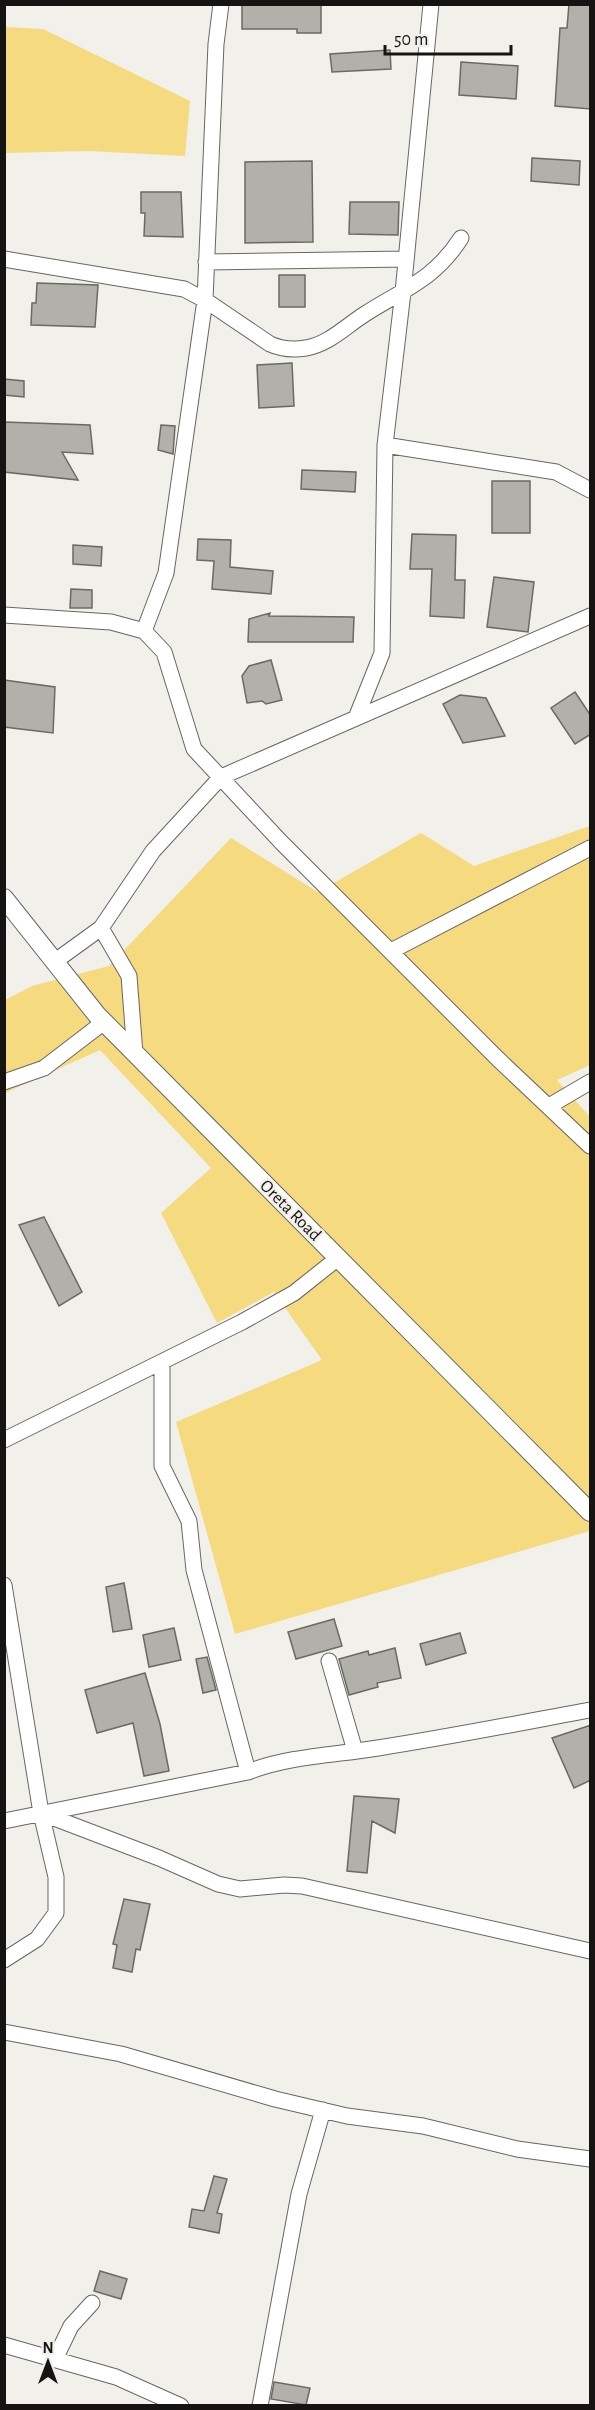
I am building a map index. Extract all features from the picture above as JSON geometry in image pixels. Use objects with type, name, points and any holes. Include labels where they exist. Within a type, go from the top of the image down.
[{"type":"street","points":[[144,631],[166,573],[205,300],[216,44],[221,4]]},
{"type":"street","points":[[356,718],[382,653],[385,445],[403,292],[431,4]]},
{"type":"street","points":[[4,259],[184,289],[205,300],[270,344],[290,349],[307,348],[331,339],[364,315],[422,281],[436,269],[461,238]]},
{"type":"street","points":[[206,262],[406,259]]},
{"type":"street","points":[[385,445],[556,472],[591,490]]},
{"type":"street","points":[[4,615],[111,622],[144,631],[164,652],[194,749],[281,842],[591,1146]]},
{"type":"street","points":[[54,962],[101,928],[153,851],[221,777],[591,616]]},
{"type":"street","points":[[391,951],[591,848]]},
{"type":"street","name":"Oreta Road","points":[[4,898],[104,1022],[591,1512]]},
{"type":"street","points":[[101,928],[129,976],[135,1054]]},
{"type":"street","points":[[4,1082],[44,1068],[104,1022]]},
{"type":"street","points":[[549,1106],[591,1082]]},
{"type":"street","points":[[4,1440],[162,1362],[294,1293],[338,1258]]},
{"type":"street","points":[[162,1362],[162,1466],[189,1521],[194,1570],[248,1772]]},
{"type":"street","points":[[4,1585],[41,1813],[56,1877],[56,1913],[37,1939],[4,1960]]},
{"type":"street","points":[[329,1660],[355,1751]]},
{"type":"street","points":[[4,1821],[248,1772],[306,1757],[355,1751],[591,1710]]},
{"type":"street","points":[[41,1813],[159,1858],[218,1884],[240,1888],[302,1886],[591,1951]]},
{"type":"street","points":[[4,2032],[121,2054],[274,2099],[346,2116],[423,2126],[517,2149],[591,2159]]},
{"type":"street","points":[[260,2406],[300,2194],[323,2110]]},
{"type":"street","points":[[55,2359],[71,2326],[92,2303]]},
{"type":"street","points":[[4,2345],[116,2377],[181,2406]]},
{"type":"shaded area","points":[[4,27],[43,29],[190,101],[185,156],[89,151],[5,153]]},
{"type":"shaded area","points":[[590,826],[590,1065],[557,1080],[590,1117],[590,1531],[235,1634],[176,1422],[322,1360],[274,1292],[217,1323],[161,1213],[211,1168],[100,1050],[5,1093],[5,1000],[32,986],[109,966],[231,838],[318,892],[421,833],[474,866]]},
{"type":"building","points":[[242,4],[321,4],[321,33],[297,33],[297,29],[242,29]]},
{"type":"building","points":[[569,4],[591,4],[591,109],[555,106],[560,28],[567,28]]},
{"type":"building","points":[[390,50],[391,69],[332,72],[330,54]]},
{"type":"building","points":[[461,62],[518,66],[516,99],[459,95]]},
{"type":"building","points":[[532,158],[580,161],[579,185],[531,181]]},
{"type":"building","points":[[312,161],[313,242],[245,243],[245,162]]},
{"type":"building","points":[[141,192],[181,192],[183,237],[144,236],[145,213],[141,213]]},
{"type":"building","points":[[350,202],[399,202],[398,235],[349,234]]},
{"type":"building","points":[[279,275],[305,275],[305,307],[279,307]]},
{"type":"building","points":[[37,283],[98,285],[95,327],[31,325],[32,303],[36,303]]},
{"type":"building","points":[[292,363],[294,406],[259,408],[257,365]]},
{"type":"building","points":[[4,379],[24,381],[24,397],[4,395]]},
{"type":"building","points":[[4,422],[90,425],[93,454],[62,452],[78,480],[4,472]]},
{"type":"building","points":[[161,425],[175,426],[173,454],[158,450]]},
{"type":"building","points":[[302,470],[356,472],[355,492],[301,489]]},
{"type":"building","points":[[492,481],[530,481],[530,533],[492,533]]},
{"type":"building","points":[[412,534],[456,535],[455,580],[465,580],[464,618],[430,616],[432,569],[410,569]]},
{"type":"building","points":[[198,539],[231,540],[230,567],[273,571],[271,594],[212,589],[214,561],[197,560]]},
{"type":"building","points":[[73,545],[102,547],[101,566],[73,564]]},
{"type":"building","points":[[494,577],[534,582],[528,632],[487,627]]},
{"type":"building","points":[[71,589],[92,590],[92,608],[70,608]]},
{"type":"building","points":[[270,613],[269,616],[354,617],[353,642],[248,642],[249,619]]},
{"type":"building","points":[[271,660],[282,700],[266,704],[262,701],[247,703],[242,676],[249,666]]},
{"type":"building","points":[[4,680],[55,687],[53,733],[4,727]]},
{"type":"building","points":[[575,692],[591,716],[591,734],[575,744],[551,708]]},
{"type":"building","points":[[460,695],[486,698],[505,736],[463,743],[443,704]]},
{"type":"building","points":[[44,1217],[82,1292],[59,1306],[19,1225]]},
{"type":"building","points":[[124,1583],[132,1629],[113,1632],[106,1587]]},
{"type":"building","points":[[334,1619],[342,1646],[296,1659],[288,1632]]},
{"type":"building","points":[[174,1628],[181,1660],[149,1667],[143,1635]]},
{"type":"building","points":[[460,1633],[466,1653],[426,1665],[420,1644]]},
{"type":"building","points":[[395,1648],[401,1678],[377,1683],[378,1687],[349,1695],[339,1659],[368,1651],[369,1655]]},
{"type":"building","points":[[207,1657],[216,1690],[203,1693],[196,1659]]},
{"type":"building","points":[[145,1673],[160,1724],[169,1771],[144,1776],[133,1723],[97,1733],[85,1690]]},
{"type":"building","points":[[591,1725],[591,1780],[574,1788],[552,1738]]},
{"type":"building","points":[[354,1796],[399,1799],[395,1833],[372,1821],[367,1873],[347,1871]]},
{"type":"building","points":[[124,1899],[150,1904],[140,1950],[136,1949],[132,1972],[113,1968],[117,1945],[113,1944]]},
{"type":"building","points":[[214,2176],[227,2179],[217,2213],[222,2214],[219,2233],[189,2227],[192,2209],[204,2211]]},
{"type":"building","points":[[100,2271],[127,2279],[121,2299],[94,2291]]},
{"type":"building","points":[[274,2382],[310,2388],[306,2405],[271,2399]]}]
